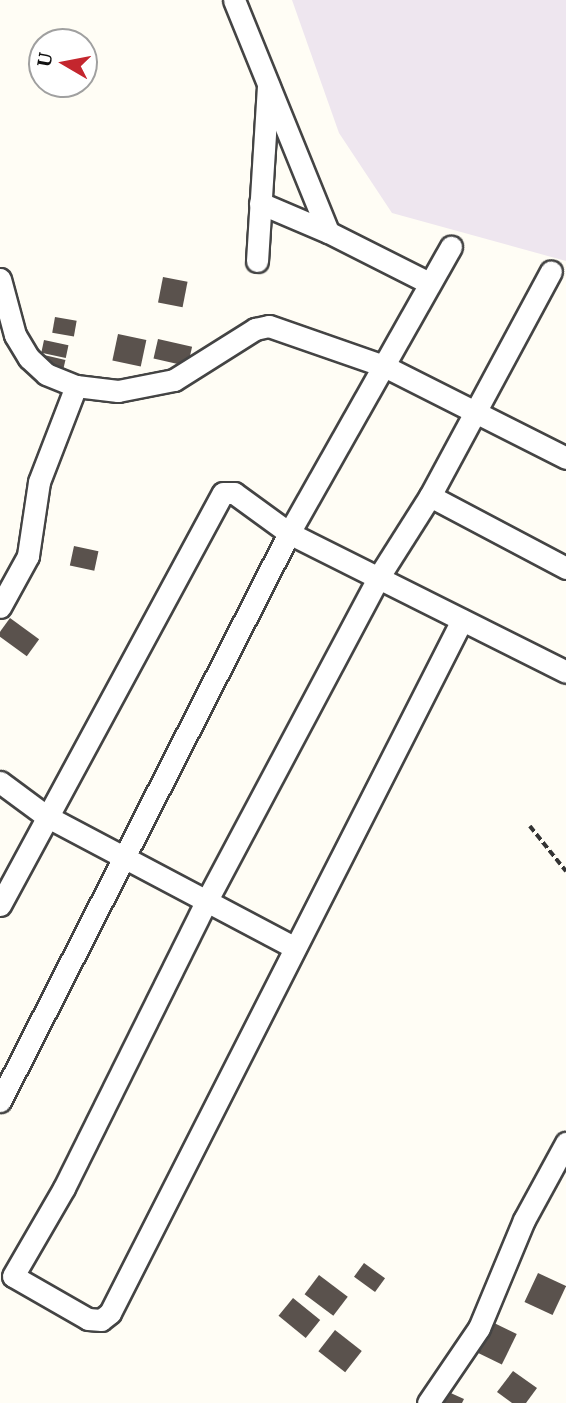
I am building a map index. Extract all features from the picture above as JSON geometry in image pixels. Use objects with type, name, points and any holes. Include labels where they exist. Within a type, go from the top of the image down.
[{"type":"street","points":[[234,0],[328,232]]},
{"type":"street","points":[[257,261],[268,80]]},
{"type":"street","points":[[260,203],[328,232],[429,283]]},
{"type":"street","points":[[0,1101],[289,533],[451,247]]},
{"type":"street","points":[[462,620],[106,1318],[88,1320],[7,1272],[64,1188],[206,900],[378,578],[430,496],[551,271]]},
{"type":"street","points":[[0,279],[15,335],[29,358],[46,373],[76,386],[118,391],[174,380],[255,329],[269,326],[384,366],[564,453]]},
{"type":"street","points":[[0,607],[28,556],[39,482],[76,386]]},
{"type":"street","points":[[0,905],[218,497],[234,493],[289,533],[566,672]]},
{"type":"street","points":[[430,496],[566,568]]},
{"type":"street","points":[[0,782],[46,816],[293,947]]},
{"type":"street","points":[[428,1403],[479,1328],[524,1220],[566,1143]]},
{"type":"path","points":[[530,826],[566,871]]},
{"type":"shaded area","points":[[292,0],[566,0],[566,261],[392,213],[339,133]]},
{"type":"building","points":[[163,277],[188,282],[183,307],[158,303]]},
{"type":"building","points":[[55,317],[77,321],[74,337],[52,333]]},
{"type":"building","points":[[118,334],[146,340],[141,366],[112,360]]},
{"type":"building","points":[[158,339],[192,347],[188,366],[154,358]]},
{"type":"building","points":[[44,340],[68,345],[66,358],[41,353]]},
{"type":"building","points":[[44,355],[65,360],[63,373],[41,368]]},
{"type":"building","points":[[74,546],[98,551],[94,571],[70,566]]},
{"type":"building","points":[[10,618],[39,639],[27,656],[0,637],[0,632]]},
{"type":"building","points":[[364,1263],[385,1278],[375,1292],[354,1277]]},
{"type":"building","points":[[538,1273],[566,1286],[553,1315],[524,1302]]},
{"type":"building","points":[[319,1275],[348,1297],[333,1316],[305,1294]]},
{"type":"building","points":[[293,1298],[320,1320],[306,1338],[279,1316]]},
{"type":"building","points":[[488,1320],[517,1334],[502,1365],[473,1351]]},
{"type":"building","points":[[335,1330],[362,1351],[345,1372],[318,1351]]},
{"type":"building","points":[[513,1371],[537,1388],[526,1403],[512,1403],[497,1392]]},
{"type":"building","points":[[444,1390],[464,1399],[462,1403],[438,1403]]}]
